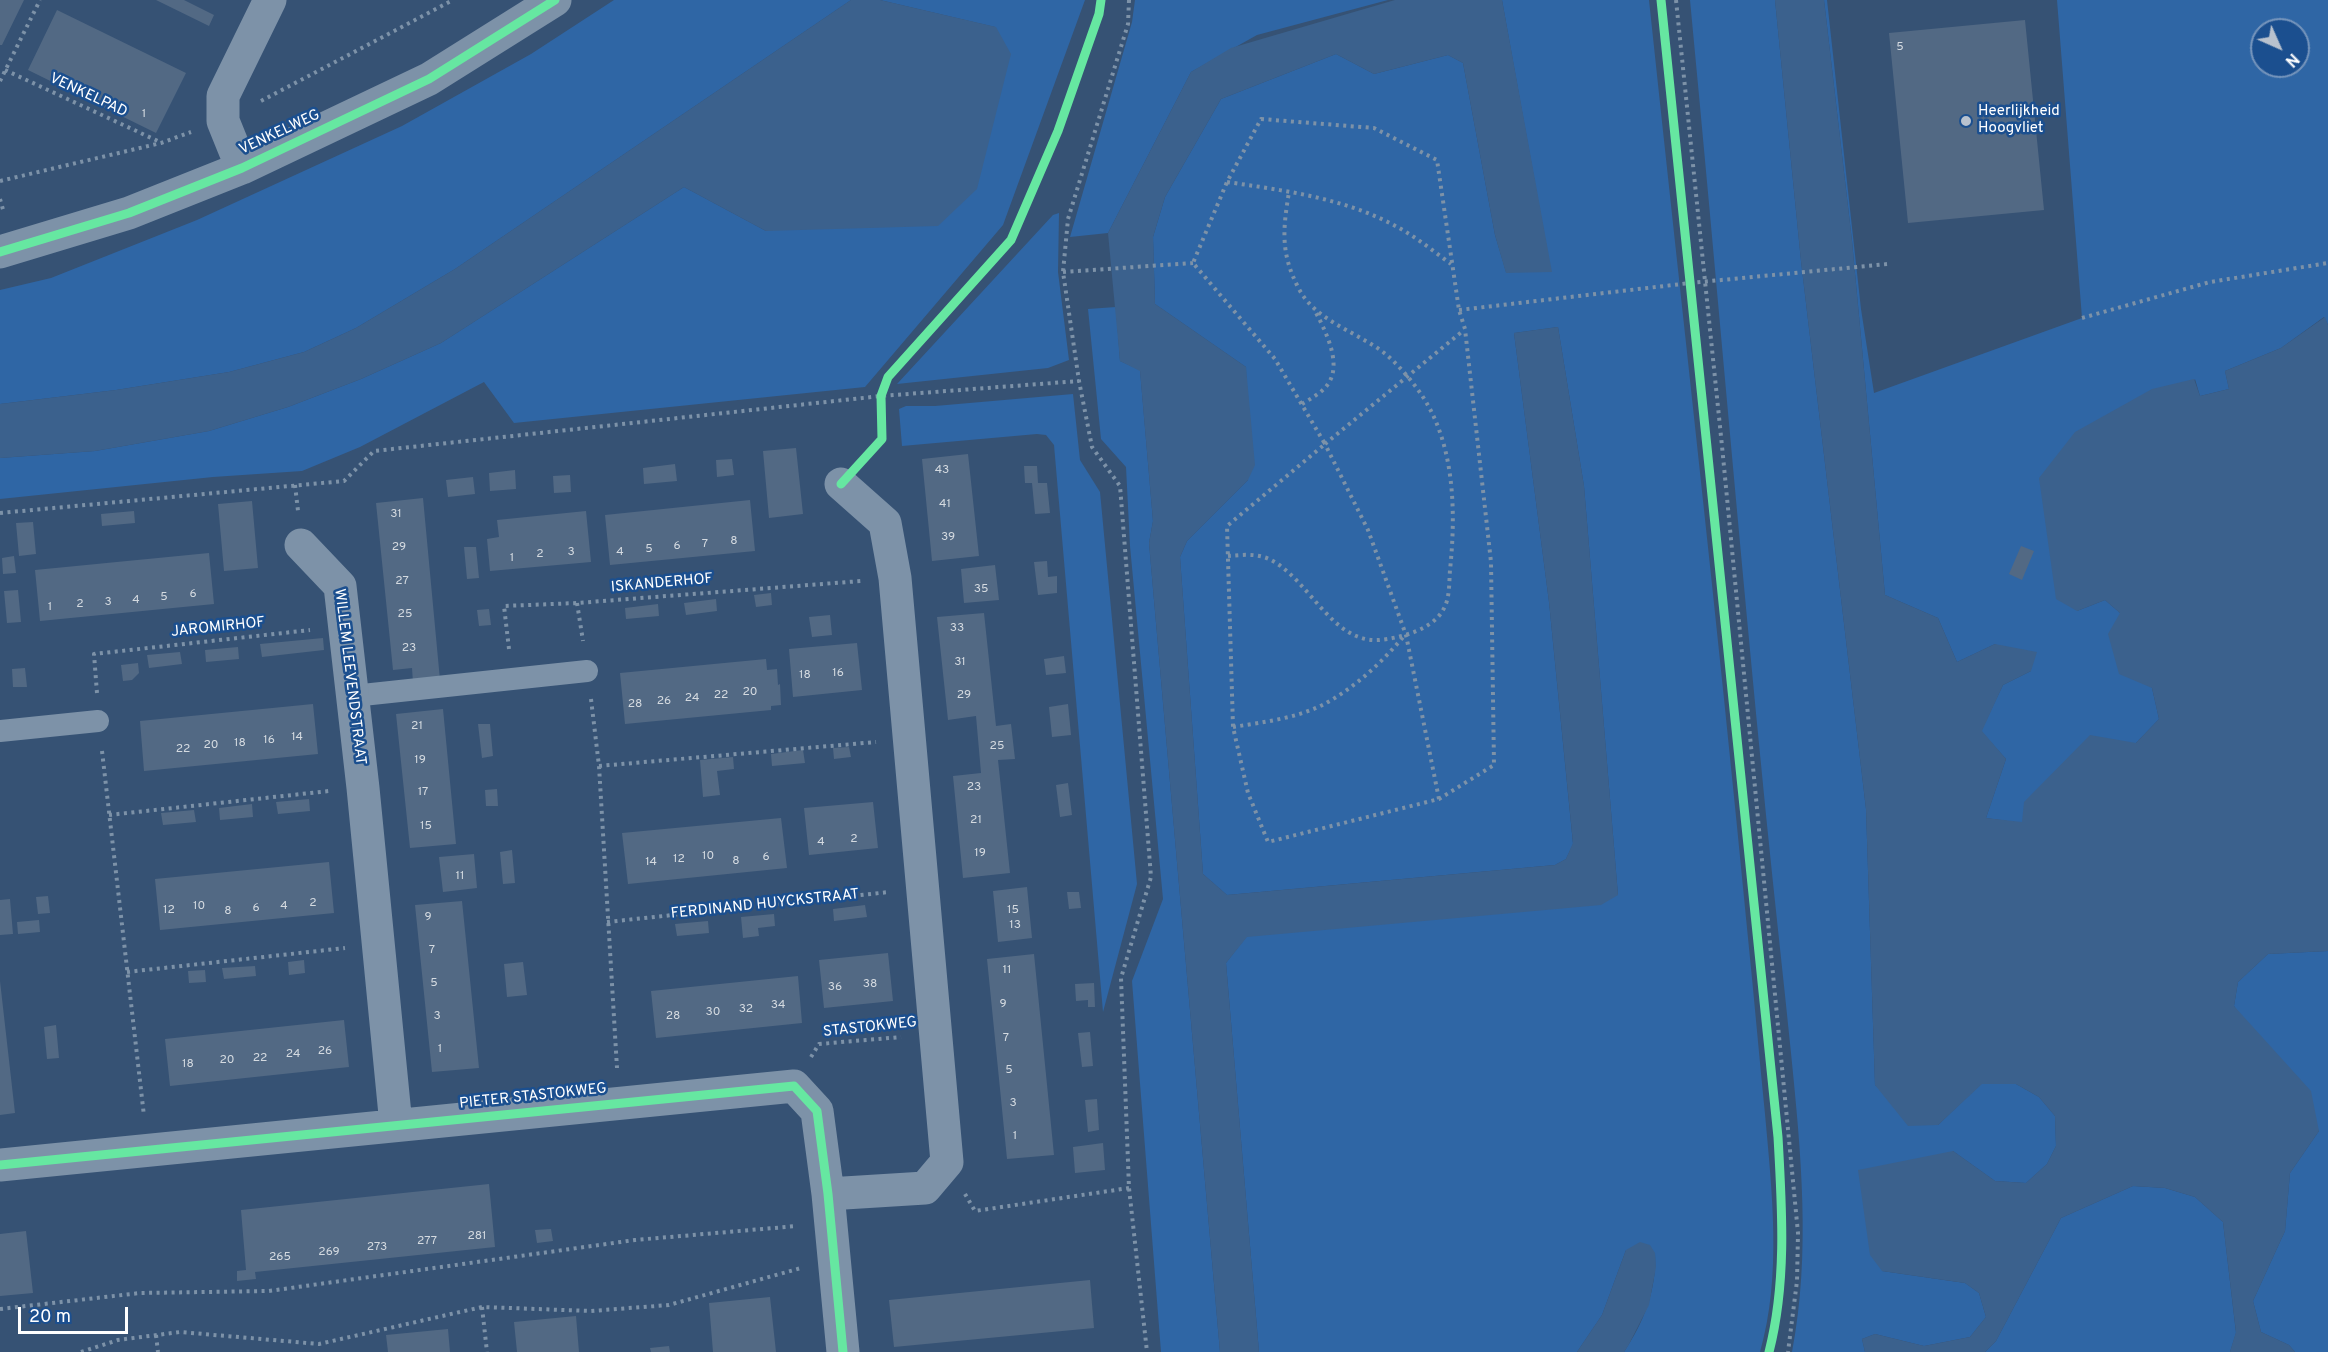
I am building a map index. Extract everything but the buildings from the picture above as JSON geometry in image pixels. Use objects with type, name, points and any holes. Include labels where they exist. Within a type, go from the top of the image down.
[{"type":"street","points":[[242,168],[223,121],[223,96],[270,0]]},
{"type":"street","name":"VENKELWEG","points":[[0,252],[129,213],[242,168],[429,79],[555,0]]},
{"type":"street","points":[[829,1209],[924,1188],[947,1162],[895,578],[885,523],[841,484]]},
{"type":"street","name":"WILLEM LEEVENDSTRAAT","points":[[301,545],[340,586],[363,788],[396,1125]]},
{"type":"street","points":[[795,1086],[817,1111],[843,1352]]},
{"type":"street","name":"PIETER STASTOKWEG","points":[[0,1165],[795,1086]]},
{"type":"lane","points":[[353,696],[587,671]]},
{"type":"lane","points":[[0,731],[99,721]]},
{"type":"path","points":[[0,81],[40,0]]},
{"type":"path","points":[[1129,0],[1128,24],[1068,219],[1064,273],[1079,381],[1092,447],[1120,486],[1151,876],[1121,978],[1129,1188],[1147,1352]]},
{"type":"path","points":[[1676,0],[1798,1233],[1797,1281],[1788,1352]]},
{"type":"path","points":[[1193,263],[1227,182],[1261,119],[1374,128],[1437,160],[1459,310],[1465,329],[1491,562],[1494,765],[1439,799],[1268,842],[1248,793],[1233,728],[1227,526],[1465,329]]},
{"type":"path","points":[[1227,182],[1289,192],[1354,208],[1405,231],[1452,264]]},
{"type":"path","points":[[1289,192],[1283,233],[1287,260],[1299,290],[1313,308],[1328,335],[1333,363],[1332,376],[1327,386],[1302,404]]},
{"type":"path","points":[[1064,273],[1193,263]]},
{"type":"path","points":[[1193,263],[1275,359],[1325,444],[1368,530],[1406,635],[1439,799]]},
{"type":"path","points":[[2082,318],[2210,282],[2328,263]]},
{"type":"path","points":[[1459,310],[1690,283],[1888,264]]},
{"type":"path","points":[[1689,271],[1692,295]]},
{"type":"path","points":[[1228,556],[1251,555],[1268,558],[1302,585],[1335,622],[1358,638],[1378,640],[1406,635],[1422,628],[1443,610],[1448,595],[1454,516],[1441,436],[1422,396],[1388,356],[1313,308]]},
{"type":"path","points":[[0,513],[344,481],[374,451],[883,392],[1079,381]]},
{"type":"path","points":[[881,407],[883,392]]},
{"type":"path","points":[[577,603],[600,766],[607,922],[620,1104]]},
{"type":"path","points":[[1233,728],[1286,717],[1326,703],[1376,666],[1406,635]]},
{"type":"path","points":[[99,721],[147,1150]]},
{"type":"path","points":[[600,766],[909,740]]},
{"type":"path","points":[[109,815],[363,788]]},
{"type":"path","points":[[128,972],[378,945]]},
{"type":"path","points":[[947,1162],[975,1211],[1129,1188]]},
{"type":"path","points":[[0,1309],[140,1293],[269,1292],[635,1240],[829,1209]]},
{"type":"path","points":[[81,1352],[118,1340],[180,1332],[319,1344],[482,1307],[591,1311],[669,1305],[834,1259]]},
{"type":"path","points":[[482,1307],[487,1352]]},
{"type":"path","points":[[156,1335],[158,1352]]},
{"type":"shaded area","points":[[614,0],[851,0],[455,269],[356,328],[304,352],[229,372],[116,390],[0,404],[0,290],[51,278],[197,220],[402,126],[531,54]]},
{"type":"shaded area","points":[[851,0],[880,0],[996,27],[1011,54],[977,189],[938,226],[766,231],[684,187],[441,343],[361,379],[288,407],[209,431],[95,451],[0,458],[0,404],[116,390],[229,372],[304,352],[356,328],[455,269]]},
{"type":"shaded area","points":[[880,0],[1085,0],[1003,225],[865,387],[514,423],[484,382],[360,447],[302,471],[213,477],[0,499],[0,458],[95,451],[209,431],[288,407],[361,379],[441,343],[684,187],[766,231],[995,27]]},
{"type":"shaded area","points":[[1135,0],[1388,0],[1257,35],[1191,72],[1108,233],[1070,237],[1132,22]]},
{"type":"shaded area","points":[[1395,0],[1502,0],[1552,272],[1506,273],[1495,235],[1463,63],[1448,55],[1374,74],[1336,54],[1221,99],[1165,197],[1153,237],[1155,304],[1246,367],[1255,465],[1248,480],[1187,541],[1180,557],[1203,874],[1227,895],[1555,865],[1566,859],[1573,843],[1549,602],[1514,333],[1558,327],[1584,486],[1618,895],[1601,905],[1247,937],[1226,963],[1259,1352],[1220,1352],[1149,543],[1153,521],[1140,371],[1120,361],[1108,233],[1191,72],[1231,48]]},
{"type":"shaded area","points":[[1502,0],[1649,0],[1725,703],[1770,1173],[1773,1264],[1767,1323],[1760,1352],[1624,1352],[1638,1329],[1648,1305],[1655,1266],[1655,1253],[1626,1250],[1602,1315],[1577,1352],[1259,1352],[1226,963],[1247,936],[1618,895],[1584,486],[1558,327],[1514,333],[1549,602],[1573,844],[1566,859],[1555,865],[1227,895],[1203,874],[1180,557],[1187,541],[1248,480],[1246,367],[1155,304],[1153,237],[1165,197],[1221,99],[1336,54],[1374,74],[1448,55],[1463,63],[1495,235],[1506,272],[1551,272]]},
{"type":"shaded area","points":[[1690,0],[1775,0],[1801,261],[1866,809],[1875,1085],[1938,1125],[1981,1084],[2016,1084],[2039,1097],[2055,1116],[2056,1146],[2047,1164],[2026,1183],[1995,1181],[1953,1151],[1882,1271],[1965,1283],[1979,1293],[1986,1317],[1970,1337],[1924,1346],[1875,1334],[1862,1339],[1865,1352],[1792,1352],[1798,1315],[1803,1240],[1801,1165],[1756,713]]},
{"type":"shaded area","points":[[1775,0],[1824,0],[1852,241],[1885,595],[1938,618],[1957,662],[1995,644],[2037,652],[2031,671],[2003,685],[1982,731],[2006,759],[1986,818],[2022,822],[2024,802],[2090,735],[2136,743],[2159,719],[2152,688],[2119,674],[2108,634],[2120,613],[2105,600],[2077,611],[2056,599],[2039,478],[2075,432],[2152,389],[2194,379],[2200,396],[2229,389],[2225,371],[2281,348],[2325,317],[2328,325],[2328,951],[2268,954],[2238,982],[2234,1006],[2311,1091],[2319,1131],[2290,1173],[2285,1231],[2253,1301],[2261,1332],[2289,1345],[2295,1352],[2230,1352],[2236,1332],[2223,1222],[2195,1197],[2165,1188],[2133,1186],[2061,1218],[1996,1341],[1985,1352],[1865,1352],[1862,1339],[1875,1334],[1924,1346],[1970,1337],[1986,1317],[1979,1293],[1965,1283],[1882,1271],[1870,1255],[1858,1170],[1953,1151],[1995,1181],[2026,1183],[2047,1164],[2056,1146],[2055,1116],[2039,1097],[2016,1084],[1982,1084],[1938,1125],[1908,1126],[1875,1085],[1866,809],[1801,261]]},
{"type":"shaded area","points":[[1824,0],[1827,0],[1861,309],[1874,393],[2082,318],[2057,0],[2328,0],[2328,325],[2324,317],[2281,348],[2225,371],[2229,389],[2200,396],[2195,379],[2077,611],[2105,600],[2120,613],[2152,688],[2159,719],[2136,743],[2022,823],[1986,818],[2006,759],[1981,731],[2003,685],[2031,671],[1995,644],[1957,662],[1938,618],[1885,595],[1852,241]]},
{"type":"shaded area","points":[[1059,213],[1058,272],[1069,360],[1048,368],[897,384],[1053,215]]},
{"type":"shaded area","points":[[1116,307],[1120,361],[1140,370],[1153,521],[1149,543],[1220,1352],[1161,1352],[1132,981],[1163,899],[1130,546],[1126,467],[1101,439],[1088,309]]},
{"type":"shaded area","points":[[1073,394],[1080,460],[1100,492],[1137,884],[1103,1012],[1054,445],[1046,435],[1037,434],[902,446],[899,409],[906,406],[935,406]]},
{"type":"shaded area","points":[[2328,951],[2328,1352],[2295,1352],[2289,1345],[2261,1332],[2253,1301],[2285,1231],[2290,1173],[2319,1131],[2234,1006],[2238,982],[2268,954]]},
{"type":"shaded area","points":[[2133,1186],[2165,1188],[2195,1197],[2223,1222],[2236,1333],[2230,1352],[1985,1352],[1996,1341],[2061,1218]]},
{"type":"shaded area","points":[[1640,1242],[1650,1245],[1655,1253],[1656,1267],[1649,1305],[1628,1346],[1624,1352],[1577,1352],[1602,1315],[1626,1250]]},
{"type":"cycle path","points":[[0,252],[129,213],[242,168],[429,79],[555,0]]},
{"type":"cycle path","points":[[841,484],[882,439],[881,396],[888,377],[1011,240],[1058,131],[1099,14],[1101,0]]},
{"type":"cycle path","points":[[1661,0],[1778,1137],[1782,1218],[1781,1272],[1775,1326],[1769,1352]]},
{"type":"cycle path","points":[[0,1165],[794,1086],[817,1111],[828,1194],[843,1352]]},
{"type":"place","name":"Heerlijkheid Hoogvliet","points":[[1966,121]]}]
